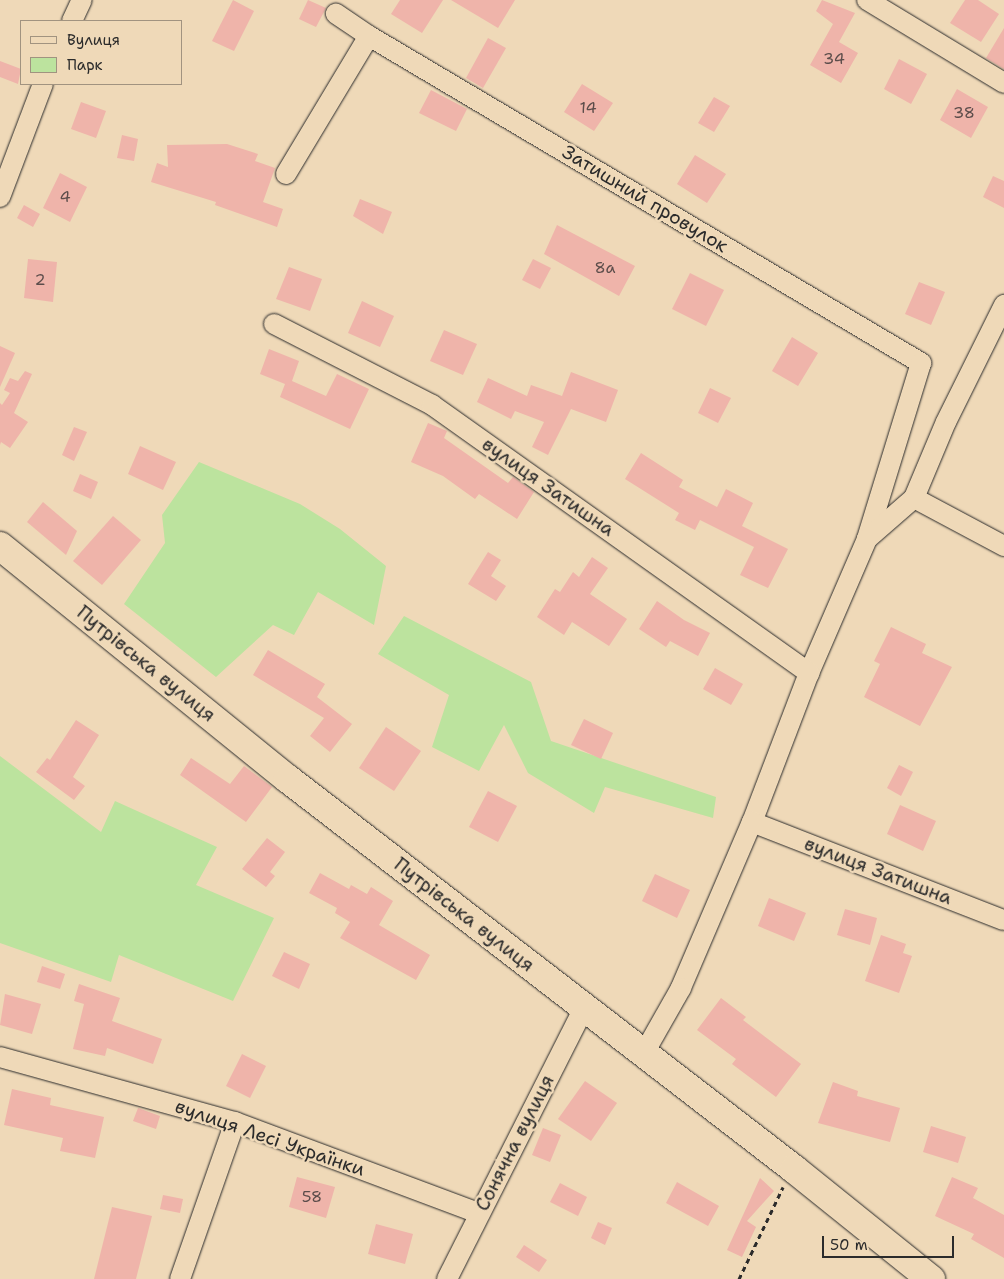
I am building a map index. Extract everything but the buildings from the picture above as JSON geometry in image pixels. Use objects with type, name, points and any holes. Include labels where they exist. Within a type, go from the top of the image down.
[{"type":"main road","name":"Путрівська вулиця","points":[[0,546],[288,779],[794,1169],[931,1279]]},
{"type":"street","points":[[72,20],[82,0]]},
{"type":"street","points":[[867,0],[1004,83]]},
{"type":"street","name":"Затишний провулок","points":[[336,14],[369,36],[921,362],[867,539]]},
{"type":"street","points":[[286,174],[369,36]]},
{"type":"street","points":[[0,197],[43,85]]},
{"type":"street","points":[[644,1053],[681,988],[752,822],[808,673],[867,539],[914,498],[946,422],[1004,304]]},
{"type":"street","name":"вулиця Затишна","points":[[274,324],[432,405],[808,673]]},
{"type":"street","points":[[914,498],[1004,546]]},
{"type":"street","name":"вулиця Затишна","points":[[752,822],[1004,920]]},
{"type":"street","name":"Сонячна вулиця","points":[[447,1279],[584,1008]]},
{"type":"street","name":"вулиця Лесі Українки","points":[[0,1056],[235,1122],[479,1213]]},
{"type":"street","points":[[180,1279],[235,1122]]},
{"type":"path","points":[[739,1279],[794,1169]]},
{"type":"green space","points":[[199,462],[300,504],[340,529],[386,566],[374,625],[318,592],[294,635],[273,625],[216,677],[124,604],[165,543],[162,515]]},
{"type":"green space","points":[[404,616],[531,682],[551,741],[716,797],[713,818],[605,787],[594,813],[528,773],[504,725],[479,771],[432,747],[449,695],[378,654]]},
{"type":"green space","points":[[0,756],[101,832],[115,801],[217,847],[196,885],[274,918],[233,1001],[119,955],[111,982],[0,943]]}]
